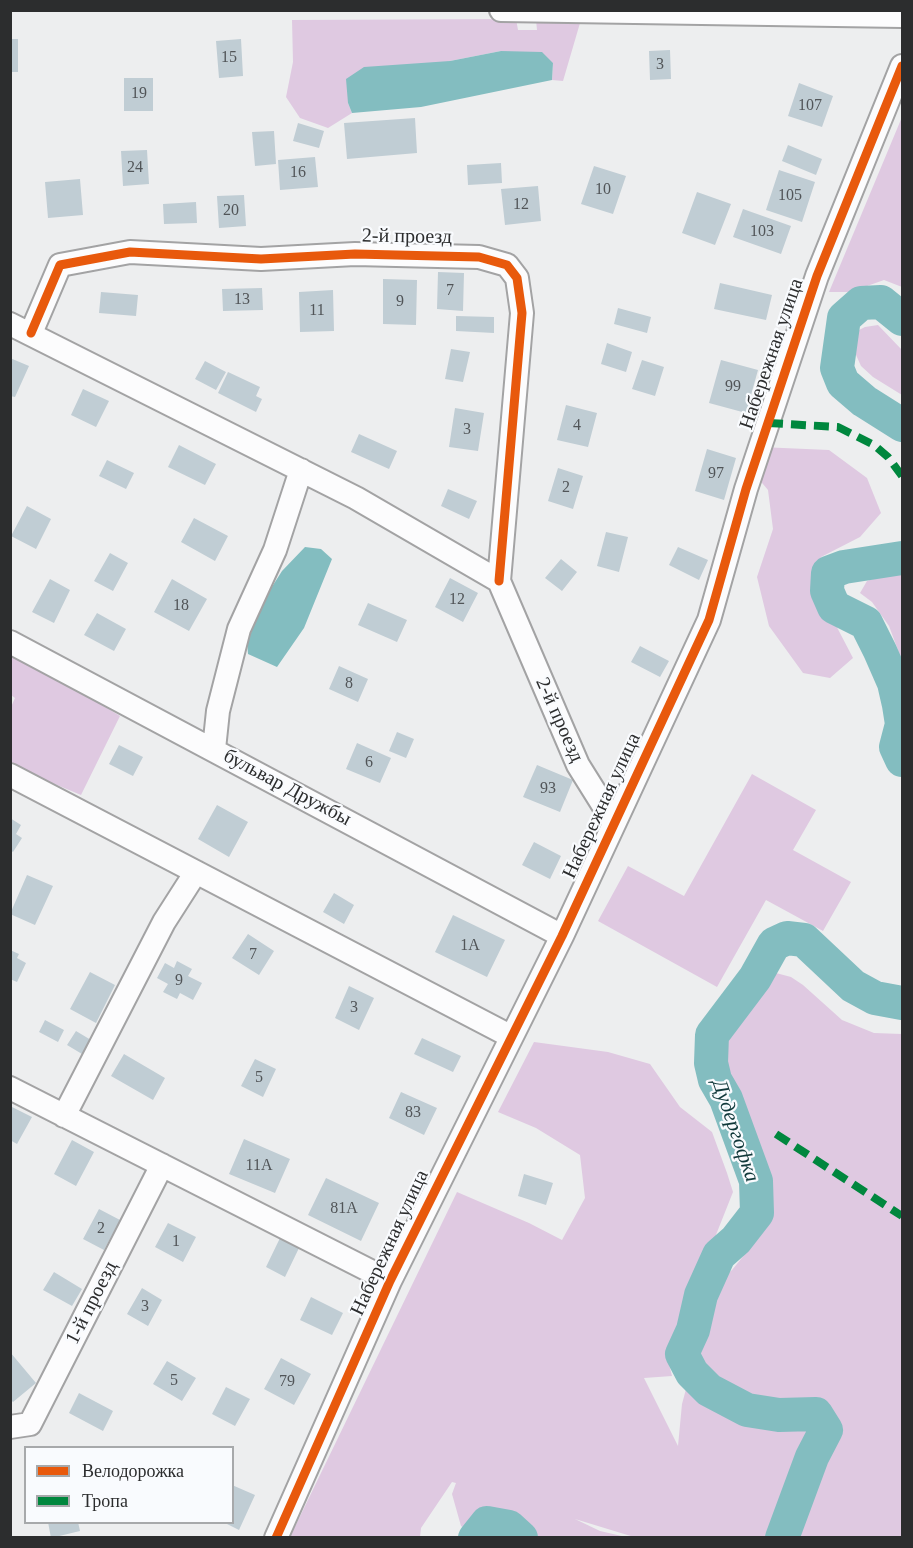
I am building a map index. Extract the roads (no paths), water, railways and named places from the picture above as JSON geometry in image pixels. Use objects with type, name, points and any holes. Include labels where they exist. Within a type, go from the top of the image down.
[{"type":"street","points":[[501,10],[903,16]]},
{"type":"street","name":"Набережная улица","points":[[276,1538],[390,1281],[510,1036],[562,936],[613,821],[709,620],[746,489],[818,276],[903,66]]},
{"type":"street","name":"2-й проезд","points":[[499,581],[356,498],[21,329],[60,265],[130,252],[261,259],[355,254],[479,256],[507,265],[517,278],[522,313],[499,581],[578,765],[613,821]]},
{"type":"street","points":[[214,749],[218,711],[239,628],[275,550],[301,470]]},
{"type":"street","name":"бульвар Дружбы","points":[[10,642],[562,936]]},
{"type":"street","points":[[10,775],[510,1036]]},
{"type":"street","points":[[64,1116],[164,922],[196,872]]},
{"type":"street","points":[[10,1088],[390,1281]]},
{"type":"street","name":"1-й проезд","points":[[10,1427],[30,1424],[162,1165]]},
{"type":"water","points":[[501,51],[542,52],[553,63],[552,80],[421,107],[352,113],[348,103],[346,79],[364,67],[450,61]]},
{"type":"water","points":[[305,547],[321,549],[332,559],[304,628],[277,667],[248,654],[247,642],[268,593],[282,571]]},
{"type":"waterway","name":"Дудергофка","points":[[902,319],[881,302],[861,303],[844,318],[837,368],[843,383],[864,401],[902,425]]},
{"type":"waterway","name":"Дудергофка","points":[[902,558],[844,567],[828,573],[827,591],[834,607],[866,623],[880,651],[894,683],[899,705],[902,724],[896,747],[902,760]]},
{"type":"waterway","name":"Дудергофка","points":[[782,1538],[812,1457],[826,1430],[816,1414],[779,1415],[747,1410],[709,1390],[692,1373],[682,1354],[693,1330],[701,1295],[719,1255],[736,1240],[757,1213],[756,1181],[726,1099],[715,1080],[711,1063],[712,1035],[755,978],[774,944],[787,938],[804,940],[853,986],[875,998],[902,1003]]},
{"type":"waterway","name":"Дудергофка","points":[[475,1538],[487,1523],[509,1527],[521,1538]]}]
